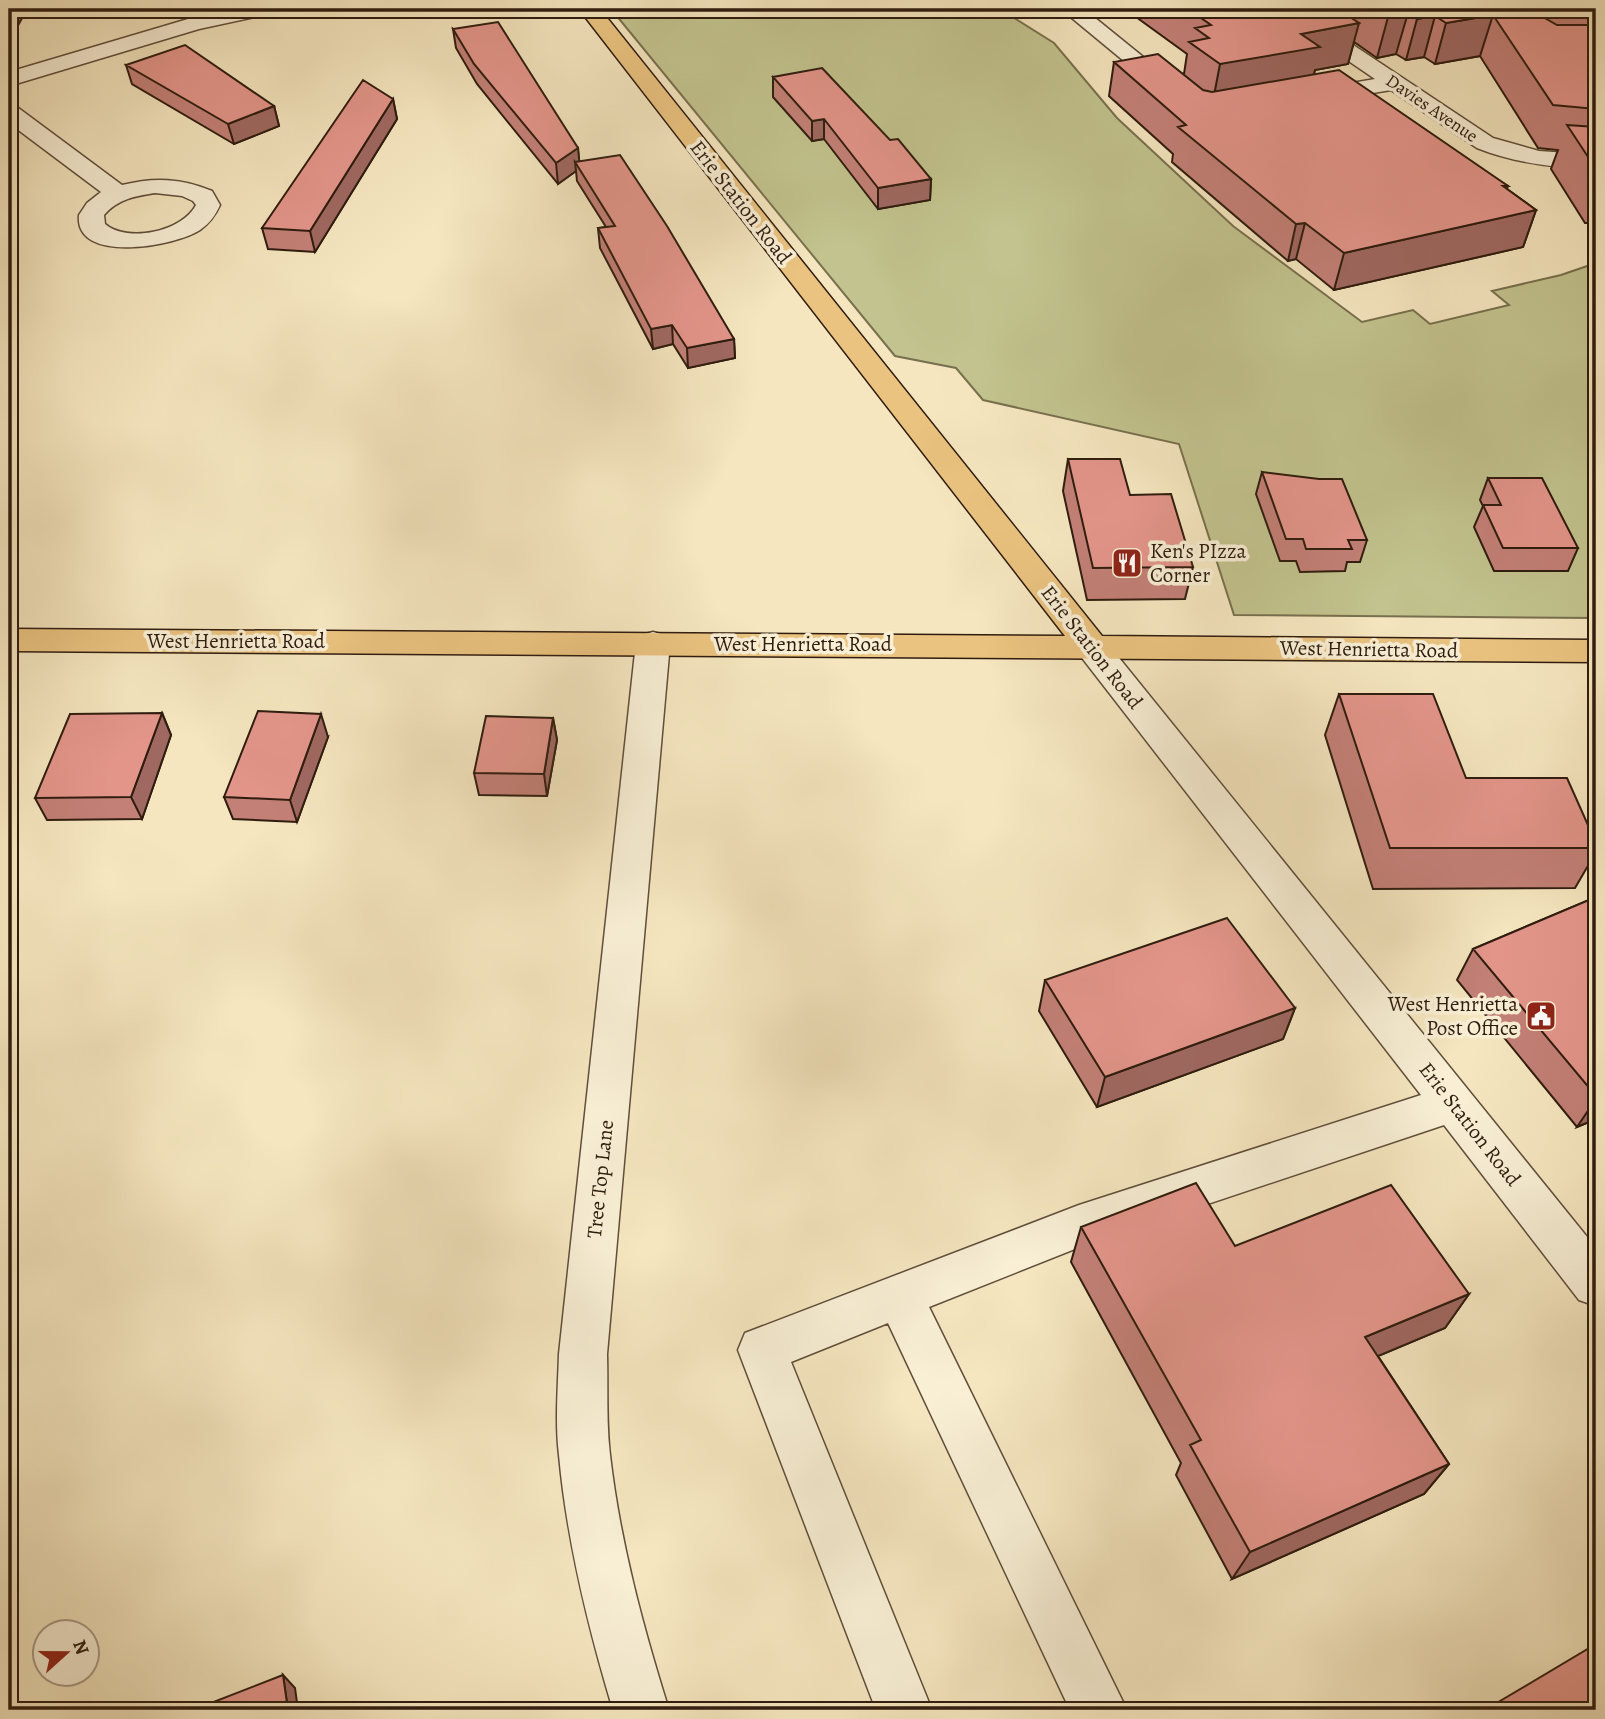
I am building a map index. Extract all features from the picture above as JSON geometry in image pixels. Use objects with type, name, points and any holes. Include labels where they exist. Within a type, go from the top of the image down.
[{"type":"main road","name":"Erie Station Road","points":[[589,9],[1091,646]]},
{"type":"main road","name":"West Henrietta Road","points":[[9,640],[1596,651]]},
{"type":"street","points":[[9,79],[167,31],[267,9]]},
{"type":"street","points":[[1071,9],[1185,100]]},
{"type":"street","name":"Davies Avenue","points":[[1285,9],[1485,143],[1505,152],[1534,159],[1596,162]]},
{"type":"street","points":[[148,16],[167,31]]},
{"type":"street","points":[[1288,101],[1395,83]]},
{"type":"street","points":[[9,112],[119,194]]},
{"type":"street","name":"Tree Top Lane","points":[[641,1710],[625,1658],[598,1547],[584,1453],[583,1354],[653,643]]},
{"type":"street","name":"Erie Station Road","points":[[1091,646],[1594,1279]]},
{"type":"street","points":[[904,1710],[762,1350],[1079,1226],[1453,1103]]},
{"type":"street","points":[[900,1296],[1099,1710]]},
{"type":"green space","points":[[611,9],[1000,9],[1054,43],[1117,118],[1233,226],[1362,322],[1413,310],[1430,324],[1509,305],[1492,291],[1561,275],[1596,263],[1596,618],[1234,615],[1179,444],[983,400],[956,368],[895,356]]},
{"type":"building","points":[[1188,9],[1338,9],[1359,23],[1301,34],[1320,47],[1220,64],[1189,42],[1209,38],[1195,28],[1211,25]]},
{"type":"building","points":[[1375,9],[1529,9],[1557,25],[1596,25],[1596,109],[1553,105],[1493,15],[1446,23],[1435,16],[1417,19],[1408,13],[1388,17]]},
{"type":"building","points":[[498,22],[578,148],[556,163],[474,64],[453,29]]},
{"type":"building","points":[[185,45],[274,106],[228,124],[126,65]]},
{"type":"building","points":[[1158,54],[1203,90],[1212,92],[1339,70],[1508,186],[1503,186],[1536,210],[1344,253],[1305,223],[1296,224],[1178,127],[1186,125],[1114,62]]},
{"type":"building","points":[[822,68],[890,140],[898,139],[931,179],[878,188],[824,119],[812,121],[773,77]]},
{"type":"building","points":[[363,80],[393,99],[310,231],[262,228]]},
{"type":"building","points":[[1567,125],[1596,127],[1596,169]]},
{"type":"building","points":[[620,155],[667,226],[734,339],[687,348],[672,325],[651,329],[598,228],[615,226],[575,162]]},
{"type":"building","points":[[1068,459],[1120,459],[1130,495],[1171,494],[1193,567],[1093,568]]},
{"type":"building","points":[[1262,472],[1342,479],[1367,540],[1348,540],[1352,549],[1306,549],[1303,539],[1286,539]]},
{"type":"building","points":[[1488,478],[1542,478],[1578,548],[1503,548],[1483,505],[1501,505]]},
{"type":"building","points":[[1339,694],[1433,694],[1466,778],[1567,778],[1596,848],[1390,848]]},
{"type":"building","points":[[258,711],[321,714],[290,800],[224,797]]},
{"type":"building","points":[[162,713],[131,797],[35,798],[70,714]]},
{"type":"building","points":[[486,716],[553,718],[544,774],[474,773]]},
{"type":"building","name":"West Henrietta Post Office","points":[[1596,897],[1596,1096],[1473,949]]},
{"type":"building","points":[[1227,918],[1295,1008],[1105,1077],[1045,980]]},
{"type":"building","points":[[1196,1183],[1235,1246],[1391,1185],[1469,1294],[1365,1337],[1449,1464],[1250,1552],[1190,1445],[1201,1440],[1081,1227]]},
{"type":"building","points":[[1596,1644],[1596,1710],[1485,1710]]},
{"type":"building","points":[[283,1675],[288,1710],[193,1710]]},
{"type":"place","name":"Ken's PIzza Corner","points":[[1127,563]]},
{"type":"place","name":"West Henrietta Post Office","points":[[1541,1016]]}]
